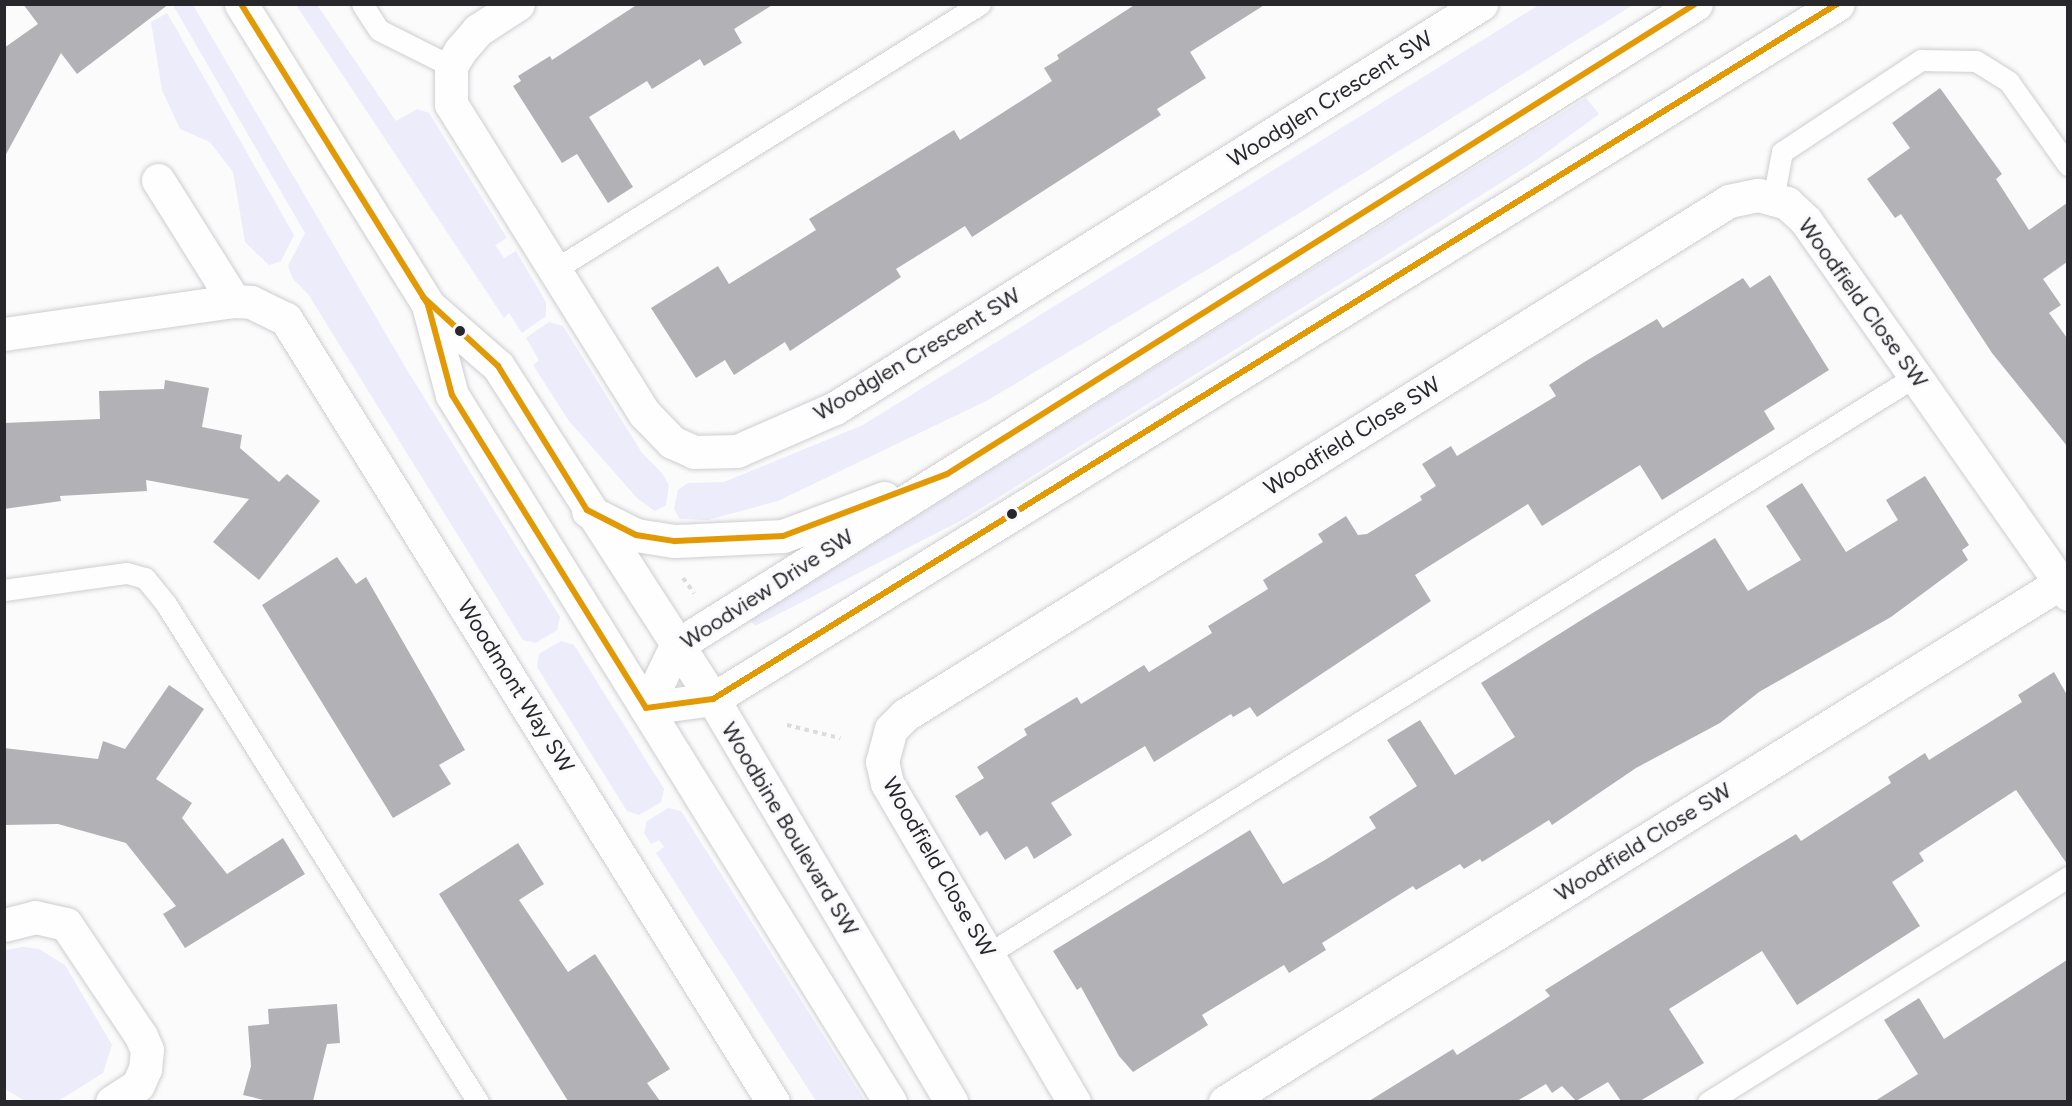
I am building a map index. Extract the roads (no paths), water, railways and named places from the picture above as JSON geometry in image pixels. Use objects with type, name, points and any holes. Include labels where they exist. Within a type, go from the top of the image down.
[{"type":"street","name":"Woodbine Boulevard SW","points":[[241,4],[428,304],[498,366],[587,510],[675,646],[713,699],[951,1101]]},
{"type":"street","points":[[451,66],[478,30],[518,4]]},
{"type":"street","name":"Woodglen Crescent SW","points":[[451,66],[451,104],[645,414],[672,442],[694,452],[737,451],[835,408],[1481,4]]},
{"type":"street","name":"Woodview Drive SW","points":[[646,708],[675,646],[1696,4]]},
{"type":"street","points":[[646,708],[713,699],[1828,11],[1848,4]]},
{"type":"street","points":[[158,180],[234,301]]},
{"type":"street","name":"Woodfield Close SW","points":[[1074,1101],[887,783],[883,746],[898,722],[1729,201],[1758,195],[1787,203],[1806,221],[1917,375],[2064,588],[1225,1101]]},
{"type":"street","name":"Woodmont Way SW","points":[[4,334],[234,301],[270,310],[298,332],[773,1101]]},
{"type":"street","name":"Woodbine Boulevard SW","points":[[428,304],[452,395],[890,1101]]},
{"type":"street","points":[[587,510],[636,535],[675,541],[783,536],[947,474]]},
{"type":"street","points":[[4,925],[43,917],[66,924],[141,1036],[147,1050],[145,1069],[138,1085],[112,1101]]},
{"type":"lane","points":[[362,4],[379,30],[451,66]]},
{"type":"lane","points":[[554,270],[980,4]]},
{"type":"lane","points":[[1773,199],[1782,152],[1921,60],[1976,61],[2008,82],[2067,165]]},
{"type":"lane","points":[[988,954],[1917,375]]},
{"type":"lane","points":[[4,590],[127,573],[145,578],[173,614],[478,1101]]},
{"type":"lane","points":[[1708,1101],[2067,877]]}]
